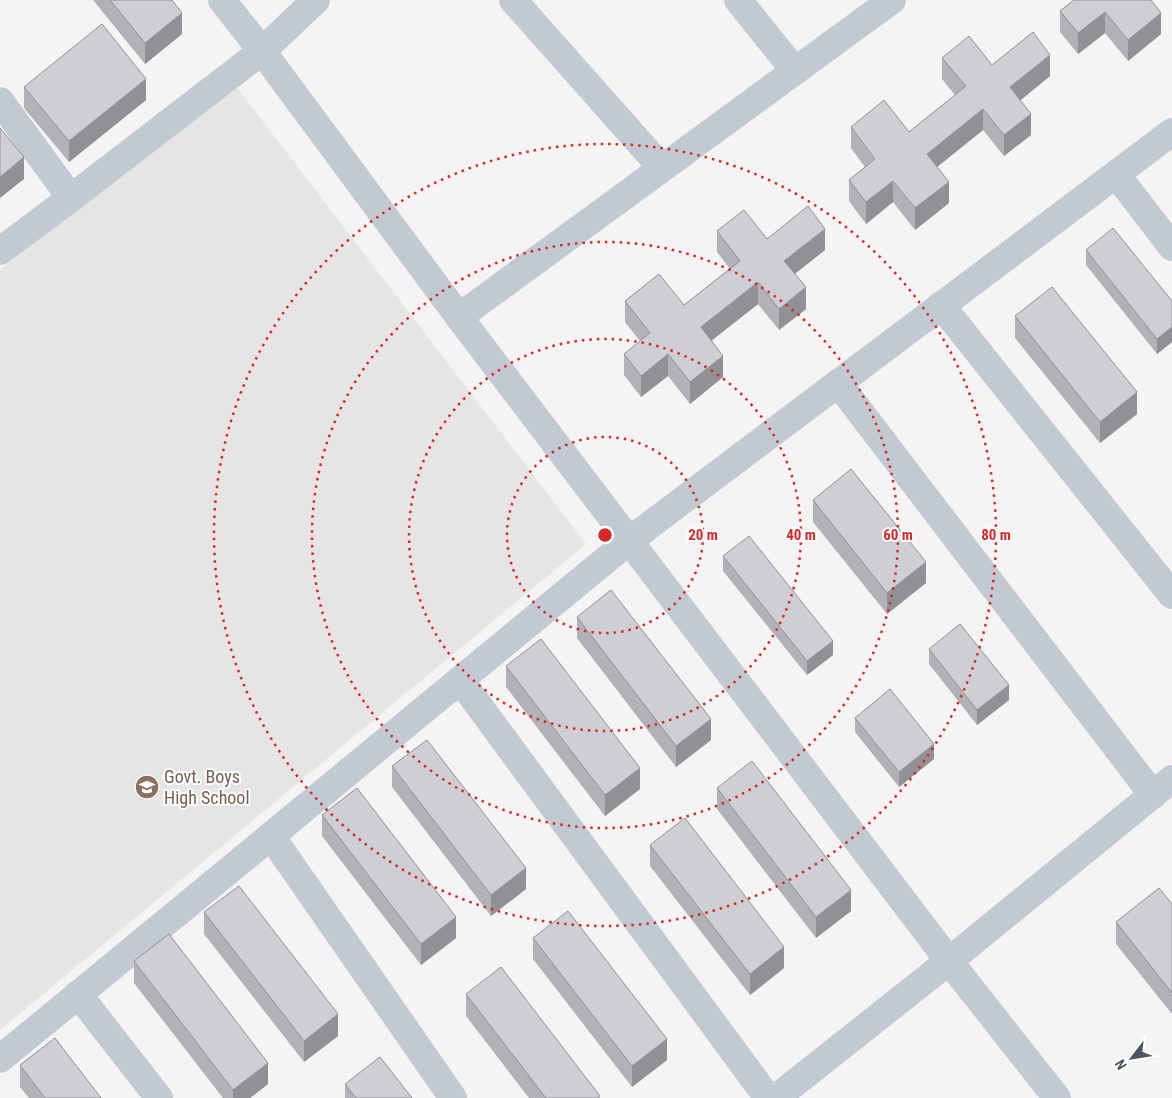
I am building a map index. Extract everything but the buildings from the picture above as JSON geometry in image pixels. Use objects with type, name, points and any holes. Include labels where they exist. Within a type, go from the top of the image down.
[{"type":"street","points":[[222,0],[459,317],[949,961],[1057,1098]]},
{"type":"street","points":[[0,251],[72,198],[262,51],[316,0]]},
{"type":"street","points":[[513,0],[662,168]]},
{"type":"street","points":[[738,0],[795,71]]},
{"type":"street","points":[[459,317],[892,0]]},
{"type":"street","points":[[0,101],[72,198]]},
{"type":"street","points":[[0,1058],[630,540],[1172,132]]},
{"type":"street","points":[[1116,174],[1172,247]]},
{"type":"street","points":[[941,305],[1172,595]]},
{"type":"street","points":[[776,1098],[949,961],[1162,787],[838,383]]},
{"type":"street","points":[[460,680],[768,1098]]},
{"type":"street","points":[[271,836],[453,1098]]},
{"type":"street","points":[[78,994],[158,1098]]},
{"type":"shaded area","name":"Govt. Boys High School","points":[[232,81],[586,544],[0,1030],[0,270]]},
{"type":"place","name":"Govt. Boys High School","points":[[147,787]]}]
